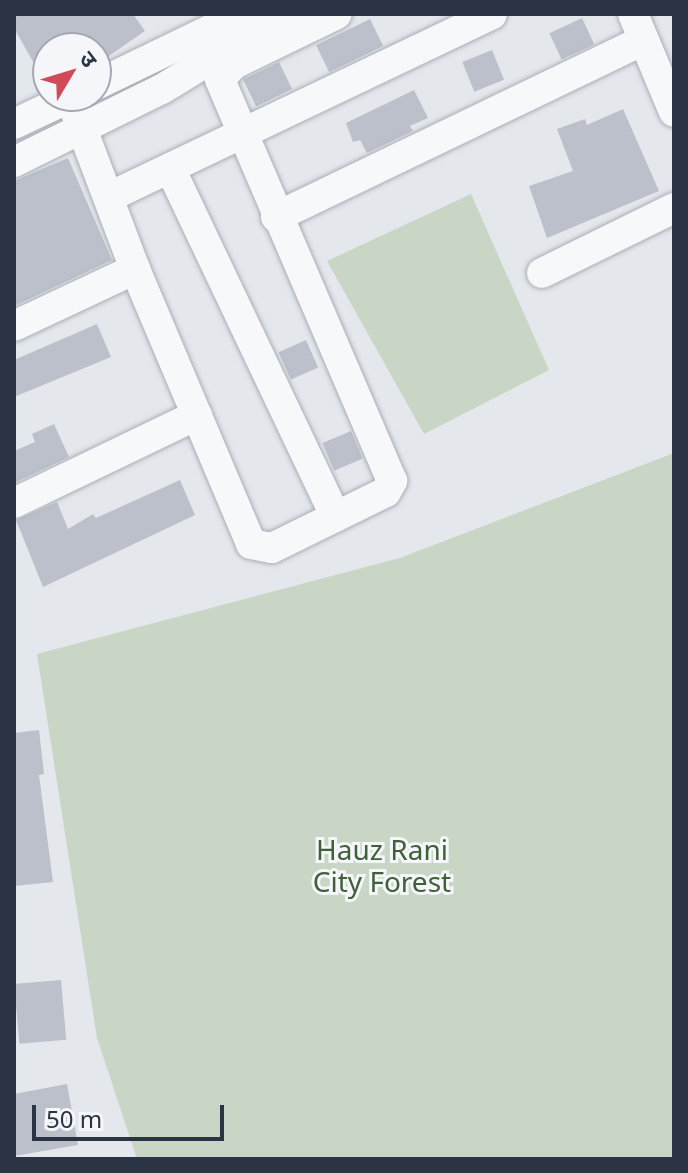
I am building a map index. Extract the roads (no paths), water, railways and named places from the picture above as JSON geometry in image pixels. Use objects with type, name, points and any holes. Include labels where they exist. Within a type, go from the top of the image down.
[{"type":"street","points":[[112,77],[243,14]]},
{"type":"street","points":[[14,162],[162,89],[285,14]]},
{"type":"street","points":[[82,112],[83,129],[135,269],[251,544],[272,548],[386,492],[392,475],[276,217],[220,79],[227,70],[337,14]]},
{"type":"street","points":[[109,197],[492,14]]},
{"type":"street","points":[[276,217],[638,27],[674,112]]},
{"type":"street","points":[[14,124],[40,112]]},
{"type":"street","points":[[170,168],[336,517]]},
{"type":"street","points":[[542,273],[674,208]]},
{"type":"street","points":[[14,326],[135,269]]},
{"type":"street","points":[[14,503],[197,415]]},
{"type":"park label","name":"Hauz Rani City Forest","points":[[382,865]]}]
